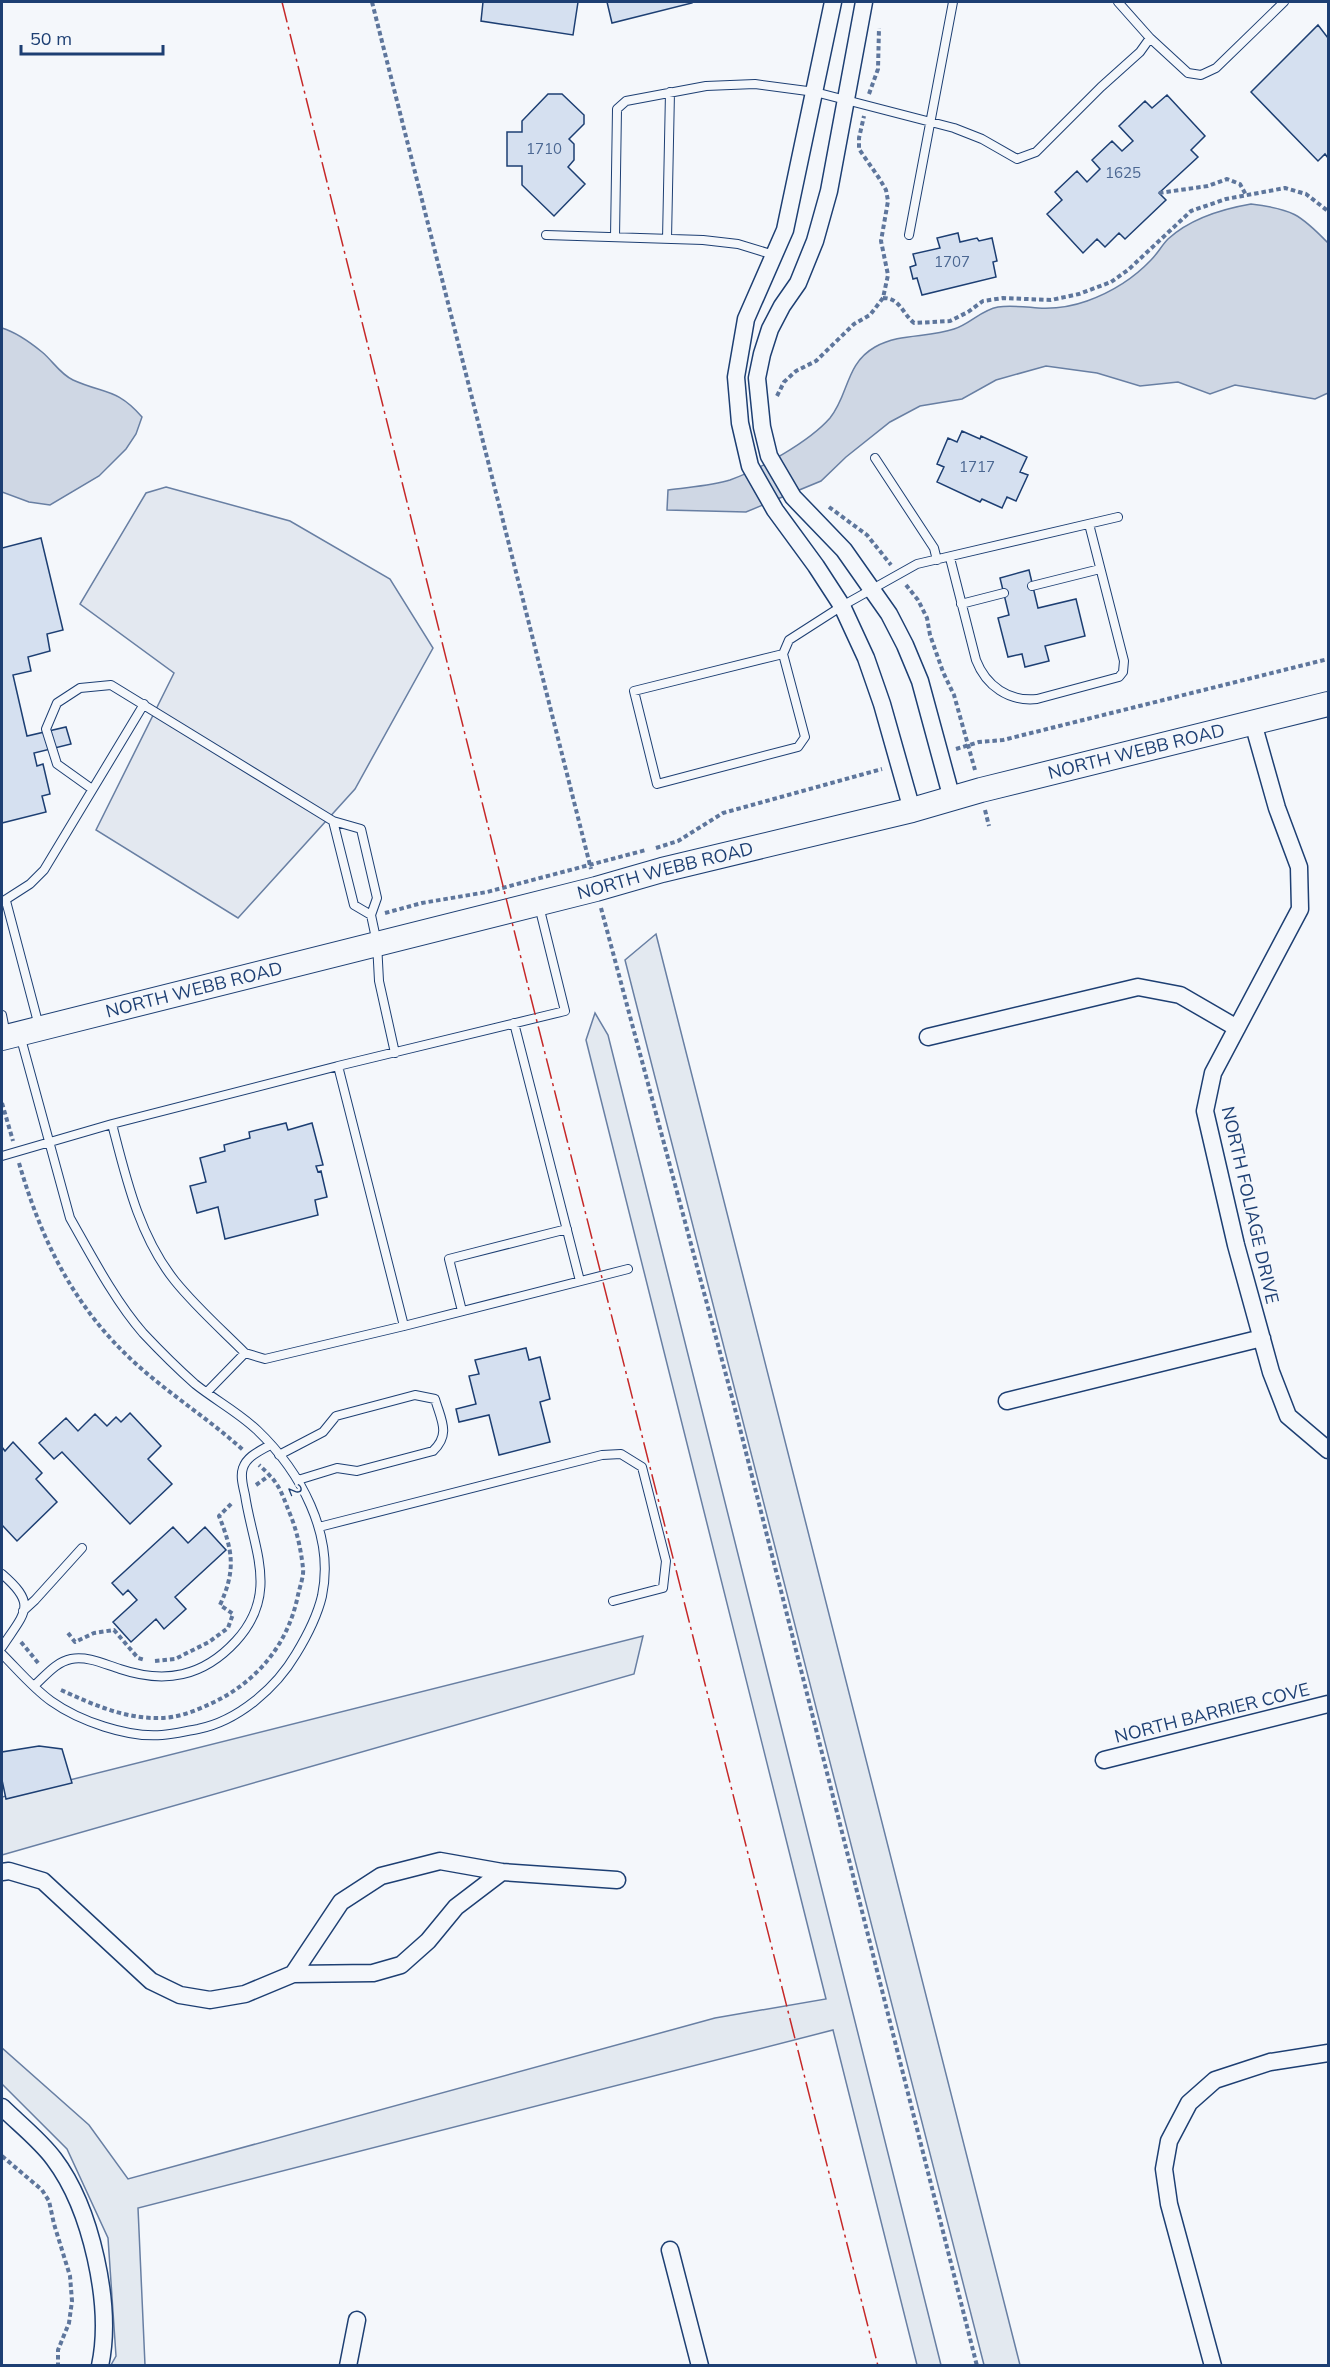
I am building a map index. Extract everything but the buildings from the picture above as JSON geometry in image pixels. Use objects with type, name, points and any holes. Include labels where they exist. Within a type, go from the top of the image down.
[{"type":"main road","name":"NORTH WEBB ROAD","points":[[14,1031],[912,810],[1329,704]]},
{"type":"street","points":[[833,2],[785,230],[746,319],[736,377],[740,423],[750,466],[775,510],[842,606],[866,658],[882,704],[912,810]]},
{"type":"street","points":[[864,2],[829,192],[815,241],[798,283],[770,329],[762,354],[758,378],[762,427],[769,456],[793,497],[844,550],[889,614],[905,645],[920,681],[952,799]]},
{"type":"street","name":"NORTH FOLIAGE DRIVE","points":[[1253,723],[1277,808],[1299,867],[1300,909],[1213,1073],[1205,1111],[1236,1245],[1271,1372],[1288,1416],[1329,1450]]},
{"type":"street","points":[[928,1037],[1138,987],[1180,995],[1238,1028]]},
{"type":"street","points":[[1006,1401],[1262,1338]]},
{"type":"street","name":"NORTH BARRIER COVE","points":[[1104,1761],[1329,1704]]},
{"type":"street","points":[[292,1974],[341,1902],[381,1876],[440,1861],[502,1872],[617,1880]]},
{"type":"street","points":[[2,1872],[9,1871],[43,1881],[151,1981],[180,1995],[210,2000],[245,1994],[292,1974],[373,1973],[401,1965],[428,1941],[456,1907],[502,1872]]},
{"type":"street","points":[[1213,2366],[1169,2204],[1164,2169],[1168,2141],[1189,2103],[1215,2080],[1270,2062],[1329,2053]]},
{"type":"street","points":[[2,2107],[54,2158],[80,2204],[98,2269],[103,2312],[100,2366]]},
{"type":"street","points":[[670,2250],[700,2366]]},
{"type":"street","points":[[348,2366],[357,2320]]},
{"type":"lane","points":[[909,235],[953,2]]},
{"type":"lane","points":[[1118,2],[1150,38],[1188,73],[1201,75],[1216,68],[1284,2]]},
{"type":"lane","points":[[615,237],[617,109],[626,101],[706,86],[755,84],[815,92],[954,128],[981,139],[1017,159],[1036,152],[1101,87],[1140,52],[1150,38]]},
{"type":"lane","points":[[667,238],[670,92]]},
{"type":"lane","points":[[546,236],[667,238],[738,244],[774,255]]},
{"type":"lane","points":[[875,458],[934,548],[937,560]]},
{"type":"lane","points":[[783,654],[634,692],[657,784],[798,747],[805,737],[783,654],[789,640],[872,588],[917,564],[1118,517]]},
{"type":"lane","points":[[950,558],[981,673],[1006,695],[1023,701],[1037,699],[1119,677],[1123,672],[1124,661],[1089,524]]},
{"type":"lane","points":[[1032,586],[1100,569]]},
{"type":"lane","points":[[962,603],[1004,593]]},
{"type":"lane","points":[[92,789],[57,764],[46,729],[57,703],[80,688],[111,685],[333,821],[361,829],[377,898],[371,917],[377,943],[379,981],[395,1053]]},
{"type":"lane","points":[[2,1654],[51,1701],[83,1720],[115,1730],[160,1735],[202,1728],[242,1711],[285,1673],[309,1632],[322,1596],[325,1567],[318,1520],[294,1472],[256,1429],[195,1384],[142,1332],[102,1274],[70,1218],[50,1142],[14,1031],[4,901],[30,884],[44,870],[144,704]]},
{"type":"lane","points":[[333,821],[354,905],[371,917]]},
{"type":"lane","points":[[2,1156],[112,1124],[564,1011],[538,903]]},
{"type":"lane","points":[[514,1023],[580,1281]]},
{"type":"lane","points":[[338,1066],[404,1326]]},
{"type":"lane","points":[[112,1124],[130,1194],[146,1232],[173,1279],[245,1353],[265,1359],[628,1269]]},
{"type":"lane","points":[[462,1311],[449,1259],[567,1229]]},
{"type":"lane","points":[[207,1392],[245,1353]]},
{"type":"lane","points":[[279,1455],[323,1432],[336,1416],[415,1395],[435,1400],[444,1433],[440,1444],[433,1451],[357,1471],[337,1468],[298,1480]]},
{"type":"lane","points":[[35,1685],[58,1664],[72,1659],[98,1661],[140,1675],[169,1677],[183,1675],[219,1656],[235,1642],[253,1615],[259,1599],[262,1578],[261,1560],[244,1493],[243,1468],[250,1457],[270,1444]]},
{"type":"lane","points":[[319,1527],[602,1455],[621,1454],[642,1467],[666,1561],[663,1588],[613,1601]]},
{"type":"lane","points":[[2,1647],[23,1611],[82,1548]]},
{"type":"lane","points":[[2,1574],[18,1588],[24,1599],[23,1611]]},
{"type":"path","points":[[372,2],[590,866]]},
{"type":"path","points":[[776,404],[784,382],[796,371],[816,361],[854,324],[870,315],[883,298],[888,275],[881,240],[888,201],[886,190],[859,149],[859,138],[867,104],[878,69],[879,24]]},
{"type":"path","points":[[1159,193],[1208,186],[1227,179],[1240,184],[1246,195]]},
{"type":"path","points":[[883,298],[892,298],[900,304],[904,315],[914,323],[950,321],[968,312],[982,301],[1003,298],[1051,300],[1078,294],[1111,282],[1128,270],[1191,211],[1246,195],[1285,188],[1306,194],[1329,211]]},
{"type":"path","points":[[940,754],[979,742],[1003,741],[1329,659]]},
{"type":"path","points":[[371,917],[422,903],[487,892],[678,841],[723,813],[899,765]]},
{"type":"path","points":[[604,918],[733,1401],[977,2366]]},
{"type":"path","name":"2","points":[[2,1103],[30,1200],[60,1271],[100,1328],[136,1364],[223,1432],[278,1482],[296,1530],[303,1570],[293,1618],[279,1646],[249,1680],[228,1695],[196,1710],[164,1718],[134,1717],[101,1708],[57,1688],[11,1632]]},
{"type":"path","points":[[68,1633],[75,1642],[94,1633],[114,1630],[138,1658],[150,1662],[175,1659],[209,1642],[228,1628],[233,1614],[220,1605],[229,1586],[232,1564],[230,1545],[219,1516],[225,1507],[270,1475]]},
{"type":"path","points":[[2,2156],[42,2190],[49,2201],[70,2276],[72,2301],[69,2323],[58,2350],[58,2366]]},
{"type":"shaded area","points":[[1251,204],[1294,214],[1310,225],[1328,243],[1328,393],[1315,399],[1235,385],[1210,394],[1178,382],[1140,386],[1097,373],[1046,366],[996,380],[962,399],[920,406],[890,422],[846,457],[821,481],[746,512],[667,510],[668,490],[730,480],[769,462],[810,436],[830,418],[858,362],[875,347],[894,340],[954,329],[998,307],[1050,308],[1087,301],[1129,279],[1151,260],[1168,239],[1187,225],[1218,212]]},
{"type":"shaded area","points":[[2,328],[33,345],[68,377],[117,396],[142,417],[136,434],[126,449],[99,476],[50,505],[29,502],[2,492]]},
{"type":"shaded area","points":[[166,487],[290,521],[390,579],[433,648],[355,789],[238,918],[96,830],[174,673],[80,604],[146,493]]},
{"type":"shaded area","points":[[656,934],[1020,2365],[984,2365],[625,960]]},
{"type":"shaded area","points":[[595,1013],[608,1035],[941,2365],[917,2365],[833,2030],[138,2208],[145,2365],[111,2365],[116,2356],[108,2238],[67,2149],[2,2084],[2,2048],[89,2125],[128,2179],[715,2018],[826,1999],[586,1040]]},
{"type":"shaded area","points":[[643,1636],[634,1674],[2,1855],[2,1797]]},
{"type":"power","points":[[282,2],[532,1002],[878,2366]]}]
